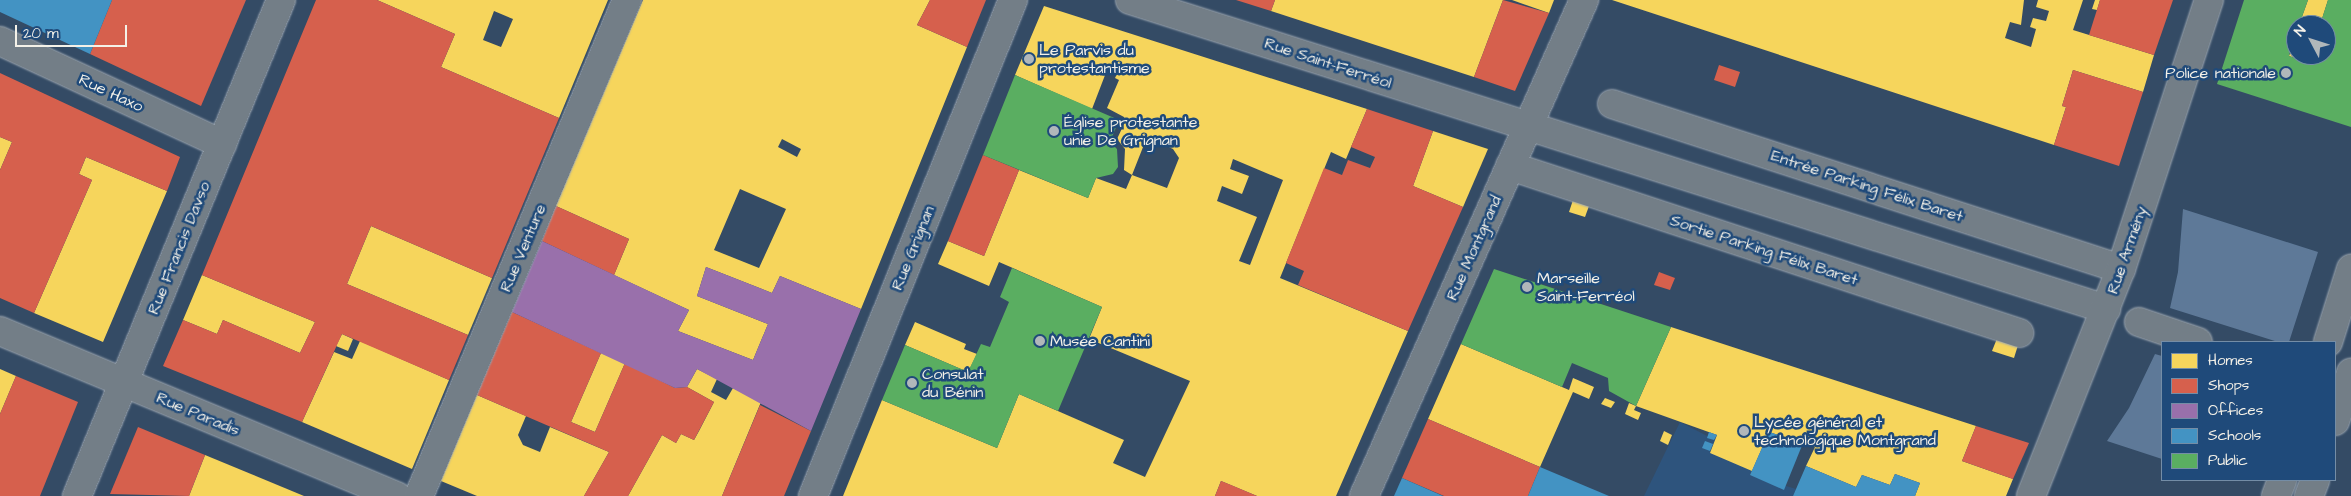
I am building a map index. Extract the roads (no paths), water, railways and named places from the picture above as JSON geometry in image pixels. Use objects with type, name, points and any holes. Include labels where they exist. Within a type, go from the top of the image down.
[{"type":"street","name":"Rue Francis Davso","points":[[77,496],[281,0]]},
{"type":"street","name":"Rue Venture","points":[[419,496],[627,0]]},
{"type":"street","name":"Rue Grignan","points":[[813,496],[1013,0]]},
{"type":"street","name":"Rue Saint-Ferréol","points":[[1130,0],[2106,310]]},
{"type":"street","name":"Rue Montgrand","points":[[1364,496],[1584,0]]},
{"type":"street","name":"Rue Armény","points":[[2031,496],[2121,269],[2209,0]]},
{"type":"street","name":"Rue Haxo","points":[[0,41],[222,144]]},
{"type":"street","name":"Entrée Parking Félix Baret","points":[[1612,104],[2121,269]]},
{"type":"street","name":"Sortie Parking Félix Baret","points":[[1510,166],[2019,333]]},
{"type":"street","points":[[2328,341],[2351,269]]},
{"type":"street","points":[[2139,322],[2195,341]]},
{"type":"street","name":"Rue Paradis","points":[[0,332],[124,383],[352,487],[397,496]]},
{"type":"street","points":[[2336,418],[2351,373]]},
{"type":"street","points":[[2276,496],[2282,481]]},
{"type":"street","points":[[2310,496],[2315,481]]},
{"type":"place","name":"Le Parvis du protestantisme","points":[[1029,59]]},
{"type":"place","name":"Police nationale","points":[[2286,73]]},
{"type":"place","name":"Église protestante unie De Grignan","points":[[1054,131]]},
{"type":"place","name":"Marseille Saint-Ferréol","points":[[1527,287]]},
{"type":"place","name":"Musée Cantini","points":[[1040,341]]},
{"type":"place","name":"Consulat du Bénin","points":[[912,383]]},
{"type":"place","name":"Lycée général et technologique Montgrand","points":[[1744,431]]}]
